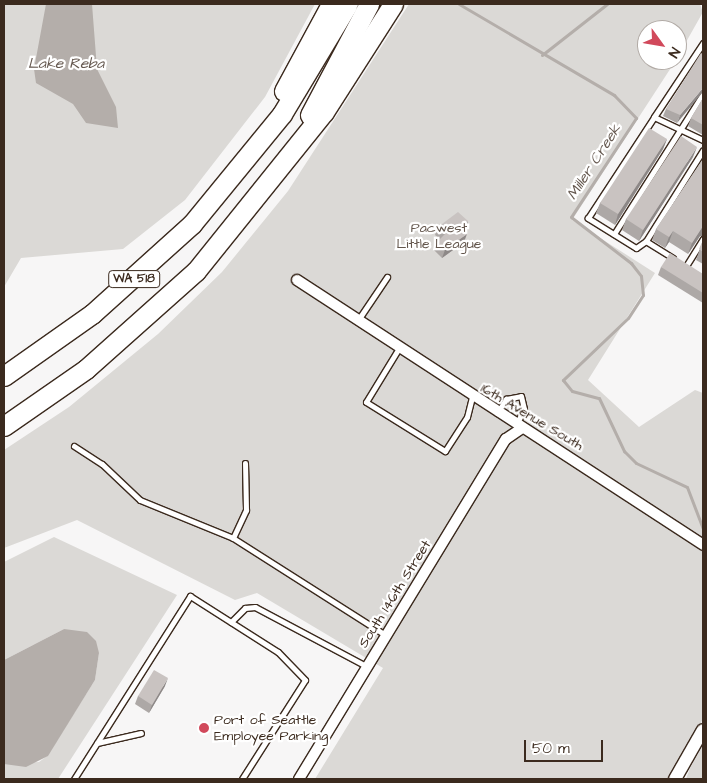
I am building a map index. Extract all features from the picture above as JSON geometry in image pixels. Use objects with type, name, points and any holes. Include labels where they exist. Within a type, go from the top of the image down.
[{"type":"highway","points":[[246,160],[331,4]]},
{"type":"highway","name":"WA 518","points":[[4,376],[38,356],[130,283],[192,224],[246,160],[316,63],[348,4]]},
{"type":"highway","name":"WA 518","points":[[4,426],[86,369],[177,290],[237,226],[298,141],[369,4]]},
{"type":"highway","points":[[298,141],[340,90],[393,4]]},
{"type":"street","name":"16th Avenue South","points":[[297,280],[518,428],[540,435],[703,545]]},
{"type":"street","name":"South 146th Street","points":[[299,779],[366,666],[506,439],[518,428]]},
{"type":"street","points":[[675,779],[703,730]]},
{"type":"lane","points":[[703,43],[588,218],[636,248],[646,241],[703,150]]},
{"type":"lane","points":[[614,234],[703,94]]},
{"type":"lane","points":[[654,116],[673,128],[682,128],[703,140]]},
{"type":"lane","points":[[686,266],[703,239]]},
{"type":"lane","points":[[646,241],[692,270]]},
{"type":"lane","points":[[358,321],[387,277]]},
{"type":"lane","points":[[399,348],[366,402],[445,452],[466,417],[472,397]]},
{"type":"lane","points":[[497,413],[506,399],[521,396],[524,409],[518,428]]},
{"type":"lane","points":[[74,446],[102,464],[140,500],[233,538],[385,635]]},
{"type":"lane","points":[[233,538],[246,510],[245,463]]},
{"type":"lane","points":[[74,779],[190,596],[278,652],[304,680],[242,779]]},
{"type":"lane","points":[[231,622],[245,608],[255,607],[366,666]]},
{"type":"lane","points":[[97,743],[141,732]]},
{"type":"green space","points":[[4,4],[315,4],[265,97],[185,200],[123,249],[21,258],[4,287]]},
{"type":"green space","name":"Pacwest Little League","points":[[409,4],[700,4],[703,12],[687,40],[687,20],[637,20],[637,70],[670,70],[572,220],[655,273],[588,380],[639,427],[695,390],[703,393],[703,719],[668,779],[315,779],[383,668],[257,593],[235,600],[77,520],[4,548],[4,450],[69,407],[158,334],[222,272],[288,191]]},
{"type":"green space","points":[[54,537],[177,595],[58,779],[4,779],[4,764],[39,762],[47,756],[95,680],[99,653],[64,629],[4,660],[4,562]]},
{"type":"green space","points":[[703,745],[703,779],[686,779],[690,768]]},
{"type":"water","name":"Lake Reba","points":[[46,4],[92,4],[97,69],[116,107],[118,128],[86,123],[73,104],[36,83],[34,69]]},
{"type":"water","points":[[64,629],[87,632],[96,641],[99,653],[95,680],[48,756],[26,767],[4,764],[4,660]]},
{"type":"building","points":[[701,53],[703,55],[703,88],[680,115],[666,109]]},
{"type":"building","points":[[703,98],[703,125],[691,118]]},
{"type":"building","points":[[649,128],[667,139],[618,214],[600,203]]},
{"type":"building","points":[[681,136],[697,147],[643,230],[626,219]]},
{"type":"building","points":[[703,159],[703,226],[692,243],[673,231],[669,237],[656,229]]},
{"type":"building","points":[[458,212],[468,221],[461,228],[467,234],[445,250],[437,242],[445,234],[438,227]]},
{"type":"building","points":[[703,240],[703,252],[699,249]]},
{"type":"building","points":[[670,253],[703,274],[703,293],[661,267]]},
{"type":"building","points":[[154,670],[168,678],[152,705],[138,696]]},
{"type":"waterway","name":"Miller Creek","points":[[459,4],[614,95],[636,118],[571,217],[631,263],[641,276],[643,295],[628,318],[563,380],[572,391],[599,398],[624,451],[636,463],[687,487],[703,529]]},
{"type":"waterway","name":"Miller Creek","points":[[542,55],[607,4]]},
{"type":"place","name":"Port of Seattle Employee Parking","points":[[204,728]]}]
